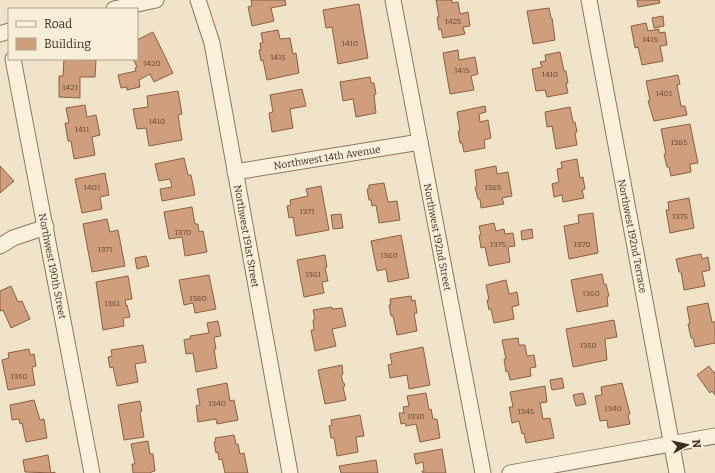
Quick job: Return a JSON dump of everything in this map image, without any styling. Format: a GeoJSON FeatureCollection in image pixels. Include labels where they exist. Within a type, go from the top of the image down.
{"type":"FeatureCollection","features":[{"type":"Feature","properties":{"kind":"street"},"geometry":{"type":"LineString","coordinates":[[119,8],[156,0]]}},
{"type":"Feature","properties":{"kind":"street","name":"Northwest 191st Street"},"geometry":{"type":"LineString","coordinates":[[198,0],[212,43],[290,473]]}},
{"type":"Feature","properties":{"kind":"street","name":"Northwest 192nd Street"},"geometry":{"type":"LineString","coordinates":[[393,0],[483,473]]}},
{"type":"Feature","properties":{"kind":"street","name":"Northwest 192nd Terrace"},"geometry":{"type":"LineString","coordinates":[[589,0],[677,473]]}},
{"type":"Feature","properties":{"kind":"street","name":"Northwest 190th Street"},"geometry":{"type":"LineString","coordinates":[[13,60],[92,473]]}},
{"type":"Feature","properties":{"kind":"street","name":"Northwest 14th Avenue"},"geometry":{"type":"LineString","coordinates":[[235,172],[420,142]]}},
{"type":"Feature","properties":{"kind":"street"},"geometry":{"type":"LineString","coordinates":[[0,246],[13,238],[46,228]]}},
{"type":"Feature","properties":{"kind":"street"},"geometry":{"type":"LineString","coordinates":[[510,473],[715,436]]}},
{"type":"Feature","properties":{"kind":"building"},"geometry":{"type":"Polygon","coordinates":[[[251,0],[285,0],[286,5],[271,8],[274,21],[252,26],[248,7],[252,6],[251,0]]]}},
{"type":"Feature","properties":{"kind":"building"},"geometry":{"type":"Polygon","coordinates":[[[436,0],[452,0],[452,3],[458,2],[460,14],[468,12],[470,26],[463,27],[465,34],[443,38],[441,29],[439,30],[437,17],[439,17],[436,0]]]}},
{"type":"Feature","properties":{"kind":"building"},"geometry":{"type":"Polygon","coordinates":[[[637,0],[659,0],[660,3],[638,7],[637,0]]]}},
{"type":"Feature","properties":{"kind":"building"},"geometry":{"type":"Polygon","coordinates":[[[359,4],[368,58],[338,64],[332,27],[326,28],[323,10],[359,4]]]}},
{"type":"Feature","properties":{"kind":"building"},"geometry":{"type":"Polygon","coordinates":[[[549,8],[555,40],[533,44],[527,11],[549,8]]]}},
{"type":"Feature","properties":{"kind":"building"},"geometry":{"type":"Polygon","coordinates":[[[663,16],[664,26],[654,28],[652,18],[663,16]]]}},
{"type":"Feature","properties":{"kind":"building"},"geometry":{"type":"Polygon","coordinates":[[[646,23],[648,31],[659,29],[659,33],[665,32],[667,45],[660,46],[663,61],[642,65],[638,47],[635,48],[631,26],[646,23]]]}},
{"type":"Feature","properties":{"kind":"building"},"geometry":{"type":"Polygon","coordinates":[[[278,30],[280,39],[290,38],[293,54],[296,53],[299,73],[267,80],[263,60],[261,61],[259,50],[261,50],[260,43],[263,43],[261,33],[278,30]]]}},
{"type":"Feature","properties":{"kind":"building"},"geometry":{"type":"Polygon","coordinates":[[[153,32],[173,73],[154,82],[150,74],[139,80],[140,87],[127,90],[127,87],[121,88],[118,75],[136,71],[135,68],[137,67],[134,60],[138,60],[138,40],[153,32]]]}},
{"type":"Feature","properties":{"kind":"building"},"geometry":{"type":"Polygon","coordinates":[[[458,50],[459,60],[475,57],[478,74],[471,76],[474,90],[450,94],[443,53],[458,50]]]}},
{"type":"Feature","properties":{"kind":"building"},"geometry":{"type":"Polygon","coordinates":[[[560,52],[564,71],[566,71],[568,93],[547,97],[545,90],[536,91],[532,69],[542,67],[540,62],[546,61],[545,55],[560,52]]]}},
{"type":"Feature","properties":{"kind":"building"},"geometry":{"type":"Polygon","coordinates":[[[64,60],[96,60],[95,77],[80,77],[80,98],[59,97],[59,76],[63,76],[64,60]]]}},
{"type":"Feature","properties":{"kind":"building"},"geometry":{"type":"Polygon","coordinates":[[[678,75],[680,84],[677,85],[681,106],[685,106],[687,115],[654,121],[648,101],[650,100],[646,81],[678,75]]]}},
{"type":"Feature","properties":{"kind":"building"},"geometry":{"type":"Polygon","coordinates":[[[370,77],[371,83],[374,83],[376,94],[374,95],[376,113],[356,117],[353,99],[343,101],[340,82],[370,77]]]}},
{"type":"Feature","properties":{"kind":"building"},"geometry":{"type":"Polygon","coordinates":[[[302,89],[306,106],[290,109],[293,128],[272,132],[269,113],[273,112],[270,95],[302,89]]]}},
{"type":"Feature","properties":{"kind":"building"},"geometry":{"type":"Polygon","coordinates":[[[178,91],[182,114],[178,115],[182,140],[149,146],[146,128],[137,129],[133,109],[148,107],[147,96],[178,91]]]}},
{"type":"Feature","properties":{"kind":"building"},"geometry":{"type":"Polygon","coordinates":[[[85,105],[87,117],[96,115],[100,135],[92,137],[95,155],[74,159],[71,141],[68,141],[65,123],[69,123],[66,108],[85,105]]]}},
{"type":"Feature","properties":{"kind":"building"},"geometry":{"type":"Polygon","coordinates":[[[485,106],[486,112],[479,114],[480,122],[488,120],[491,138],[484,140],[485,148],[464,152],[462,143],[460,143],[457,112],[485,106]]]}},
{"type":"Feature","properties":{"kind":"building"},"geometry":{"type":"Polygon","coordinates":[[[570,107],[577,132],[575,133],[577,145],[556,149],[552,126],[547,127],[545,112],[570,107]]]}},
{"type":"Feature","properties":{"kind":"building"},"geometry":{"type":"Polygon","coordinates":[[[690,124],[698,163],[690,164],[691,172],[671,176],[664,154],[666,154],[661,129],[690,124]]]}},
{"type":"Feature","properties":{"kind":"building"},"geometry":{"type":"Polygon","coordinates":[[[184,158],[188,175],[191,175],[195,195],[162,201],[160,189],[172,187],[170,179],[159,181],[155,164],[184,158]]]}},
{"type":"Feature","properties":{"kind":"building"},"geometry":{"type":"Polygon","coordinates":[[[577,159],[580,178],[583,177],[585,189],[582,190],[584,198],[563,202],[562,195],[554,197],[552,184],[559,182],[557,169],[562,168],[561,162],[577,159]]]}},
{"type":"Feature","properties":{"kind":"building"},"geometry":{"type":"Polygon","coordinates":[[[0,166],[14,181],[0,193],[0,166]]]}},
{"type":"Feature","properties":{"kind":"building"},"geometry":{"type":"Polygon","coordinates":[[[496,166],[497,174],[508,172],[512,196],[502,198],[504,204],[481,208],[480,199],[478,199],[475,187],[477,187],[475,170],[496,166]]]}},
{"type":"Feature","properties":{"kind":"building"},"geometry":{"type":"Polygon","coordinates":[[[105,173],[109,195],[100,197],[102,209],[82,213],[75,179],[105,173]]]}},
{"type":"Feature","properties":{"kind":"building"},"geometry":{"type":"Polygon","coordinates":[[[384,183],[388,202],[397,201],[400,220],[379,223],[376,205],[372,206],[367,189],[369,189],[369,185],[384,183]]]}},
{"type":"Feature","properties":{"kind":"building"},"geometry":{"type":"Polygon","coordinates":[[[321,186],[329,230],[296,236],[293,217],[289,218],[287,206],[291,205],[290,200],[308,196],[306,189],[321,186]]]}},
{"type":"Feature","properties":{"kind":"building"},"geometry":{"type":"Polygon","coordinates":[[[689,198],[694,228],[670,233],[666,210],[669,210],[668,202],[689,198]]]}},
{"type":"Feature","properties":{"kind":"building"},"geometry":{"type":"Polygon","coordinates":[[[192,207],[195,224],[198,224],[199,232],[203,231],[207,252],[185,256],[182,237],[169,239],[164,212],[192,207]]]}},
{"type":"Feature","properties":{"kind":"building"},"geometry":{"type":"Polygon","coordinates":[[[593,213],[598,253],[569,259],[564,226],[579,223],[578,215],[593,213]]]}},
{"type":"Feature","properties":{"kind":"building"},"geometry":{"type":"Polygon","coordinates":[[[341,214],[343,228],[333,229],[331,215],[341,214]]]}},
{"type":"Feature","properties":{"kind":"building"},"geometry":{"type":"Polygon","coordinates":[[[107,219],[110,232],[118,230],[125,266],[92,272],[83,224],[107,219]]]}},
{"type":"Feature","properties":{"kind":"building"},"geometry":{"type":"Polygon","coordinates":[[[494,223],[496,231],[504,229],[505,234],[513,233],[515,246],[508,247],[510,262],[489,266],[485,247],[481,248],[479,226],[494,223]]]}},
{"type":"Feature","properties":{"kind":"building"},"geometry":{"type":"Polygon","coordinates":[[[532,229],[533,238],[522,240],[521,231],[532,229]]]}},
{"type":"Feature","properties":{"kind":"building"},"geometry":{"type":"Polygon","coordinates":[[[401,235],[409,278],[388,282],[386,269],[377,271],[371,241],[401,235]]]}},
{"type":"Feature","properties":{"kind":"building"},"geometry":{"type":"Polygon","coordinates":[[[701,254],[702,259],[708,257],[710,270],[702,272],[705,286],[684,290],[681,272],[679,272],[676,259],[701,254]]]}},
{"type":"Feature","properties":{"kind":"building"},"geometry":{"type":"Polygon","coordinates":[[[325,255],[327,267],[325,267],[328,281],[322,282],[324,293],[304,297],[297,260],[325,255]]]}},
{"type":"Feature","properties":{"kind":"building"},"geometry":{"type":"Polygon","coordinates":[[[146,256],[149,266],[137,269],[135,258],[146,256]]]}},
{"type":"Feature","properties":{"kind":"building"},"geometry":{"type":"Polygon","coordinates":[[[602,274],[609,296],[607,297],[608,306],[577,312],[571,280],[602,274]]]}},
{"type":"Feature","properties":{"kind":"building"},"geometry":{"type":"Polygon","coordinates":[[[209,275],[216,309],[195,313],[193,303],[184,305],[179,280],[209,275]]]}},
{"type":"Feature","properties":{"kind":"building"},"geometry":{"type":"Polygon","coordinates":[[[128,276],[132,299],[125,300],[130,317],[123,318],[124,326],[103,330],[96,282],[128,276]]]}},
{"type":"Feature","properties":{"kind":"building"},"geometry":{"type":"Polygon","coordinates":[[[506,280],[509,294],[517,292],[519,305],[512,307],[514,319],[494,323],[491,309],[489,310],[486,285],[506,280]]]}},
{"type":"Feature","properties":{"kind":"building"},"geometry":{"type":"Polygon","coordinates":[[[11,286],[18,302],[22,301],[30,319],[11,328],[3,310],[0,311],[0,291],[11,286]]]}},
{"type":"Feature","properties":{"kind":"building"},"geometry":{"type":"Polygon","coordinates":[[[411,296],[412,301],[415,300],[417,313],[414,313],[417,331],[397,335],[393,316],[391,316],[389,305],[391,305],[390,299],[411,296]]]}},
{"type":"Feature","properties":{"kind":"building"},"geometry":{"type":"Polygon","coordinates":[[[708,303],[712,322],[715,322],[715,343],[695,347],[693,338],[691,338],[688,324],[690,324],[687,307],[708,303]]]}},
{"type":"Feature","properties":{"kind":"building"},"geometry":{"type":"Polygon","coordinates":[[[332,307],[332,309],[342,308],[346,326],[332,329],[336,346],[315,351],[311,330],[314,330],[313,320],[315,319],[313,310],[332,307]]]}},
{"type":"Feature","properties":{"kind":"building"},"geometry":{"type":"Polygon","coordinates":[[[614,320],[617,337],[605,339],[607,360],[573,367],[566,329],[614,320]]]}},
{"type":"Feature","properties":{"kind":"building"},"geometry":{"type":"Polygon","coordinates":[[[218,321],[221,336],[214,337],[217,368],[196,372],[193,353],[186,354],[184,340],[191,338],[190,336],[209,333],[207,323],[218,321]]]}},
{"type":"Feature","properties":{"kind":"building"},"geometry":{"type":"Polygon","coordinates":[[[518,338],[519,345],[525,345],[527,356],[534,355],[536,367],[530,368],[531,376],[510,380],[508,371],[506,372],[504,359],[506,359],[502,340],[518,338]]]}},
{"type":"Feature","properties":{"kind":"building"},"geometry":{"type":"Polygon","coordinates":[[[143,345],[146,362],[135,364],[138,382],[117,386],[113,367],[110,368],[108,357],[112,356],[111,350],[143,345]]]}},
{"type":"Feature","properties":{"kind":"building"},"geometry":{"type":"Polygon","coordinates":[[[423,347],[430,385],[409,389],[407,375],[390,378],[388,365],[392,364],[390,354],[423,347]]]}},
{"type":"Feature","properties":{"kind":"building"},"geometry":{"type":"Polygon","coordinates":[[[29,349],[30,355],[34,354],[36,366],[32,367],[35,385],[8,390],[2,360],[9,358],[8,353],[29,349]]]}},
{"type":"Feature","properties":{"kind":"building"},"geometry":{"type":"Polygon","coordinates":[[[342,365],[343,374],[341,375],[345,386],[343,387],[346,400],[325,404],[318,370],[342,365]]]}},
{"type":"Feature","properties":{"kind":"building"},"geometry":{"type":"Polygon","coordinates":[[[709,366],[714,373],[715,372],[715,395],[712,391],[710,393],[697,375],[709,366]]]}},
{"type":"Feature","properties":{"kind":"building"},"geometry":{"type":"Polygon","coordinates":[[[562,378],[564,388],[552,390],[550,380],[562,378]]]}},
{"type":"Feature","properties":{"kind":"building"},"geometry":{"type":"Polygon","coordinates":[[[227,383],[230,401],[234,400],[238,420],[217,424],[216,419],[198,422],[196,406],[200,405],[197,389],[227,383]]]}},
{"type":"Feature","properties":{"kind":"building"},"geometry":{"type":"Polygon","coordinates":[[[622,383],[630,414],[628,415],[630,424],[608,428],[607,420],[600,421],[595,396],[602,395],[601,387],[622,383]]]}},
{"type":"Feature","properties":{"kind":"building"},"geometry":{"type":"Polygon","coordinates":[[[545,386],[547,402],[540,403],[543,419],[550,418],[554,438],[526,443],[519,421],[512,423],[509,407],[513,407],[510,392],[545,386]]]}},
{"type":"Feature","properties":{"kind":"building"},"geometry":{"type":"Polygon","coordinates":[[[426,393],[429,410],[431,409],[433,419],[437,419],[440,438],[420,442],[416,424],[406,426],[405,423],[401,424],[399,413],[404,413],[403,407],[409,406],[407,396],[426,393]]]}},
{"type":"Feature","properties":{"kind":"building"},"geometry":{"type":"Polygon","coordinates":[[[583,393],[586,404],[576,406],[573,395],[583,393]]]}},
{"type":"Feature","properties":{"kind":"building"},"geometry":{"type":"Polygon","coordinates":[[[34,400],[40,420],[44,419],[47,438],[26,442],[22,423],[20,424],[19,419],[12,420],[10,405],[34,400]]]}},
{"type":"Feature","properties":{"kind":"building"},"geometry":{"type":"Polygon","coordinates":[[[140,401],[142,411],[140,412],[144,437],[124,440],[118,405],[140,401]]]}},
{"type":"Feature","properties":{"kind":"building"},"geometry":{"type":"Polygon","coordinates":[[[360,415],[364,436],[356,437],[358,452],[337,456],[334,438],[331,438],[329,426],[332,425],[331,420],[360,415]]]}},
{"type":"Feature","properties":{"kind":"building"},"geometry":{"type":"Polygon","coordinates":[[[234,435],[240,454],[244,453],[248,473],[225,473],[222,459],[219,460],[218,452],[216,453],[214,442],[216,441],[215,438],[234,435]]]}},
{"type":"Feature","properties":{"kind":"building"},"geometry":{"type":"Polygon","coordinates":[[[148,441],[150,454],[153,454],[155,471],[151,473],[133,473],[132,464],[135,464],[131,444],[148,441]]]}},
{"type":"Feature","properties":{"kind":"building"},"geometry":{"type":"Polygon","coordinates":[[[442,449],[446,473],[423,473],[423,462],[416,464],[414,454],[442,449]]]}},
{"type":"Feature","properties":{"kind":"building"},"geometry":{"type":"Polygon","coordinates":[[[48,455],[51,473],[25,472],[23,460],[48,455]]]}},
{"type":"Feature","properties":{"kind":"building"},"geometry":{"type":"Polygon","coordinates":[[[376,460],[378,473],[341,473],[339,466],[376,460]]]}}]}
